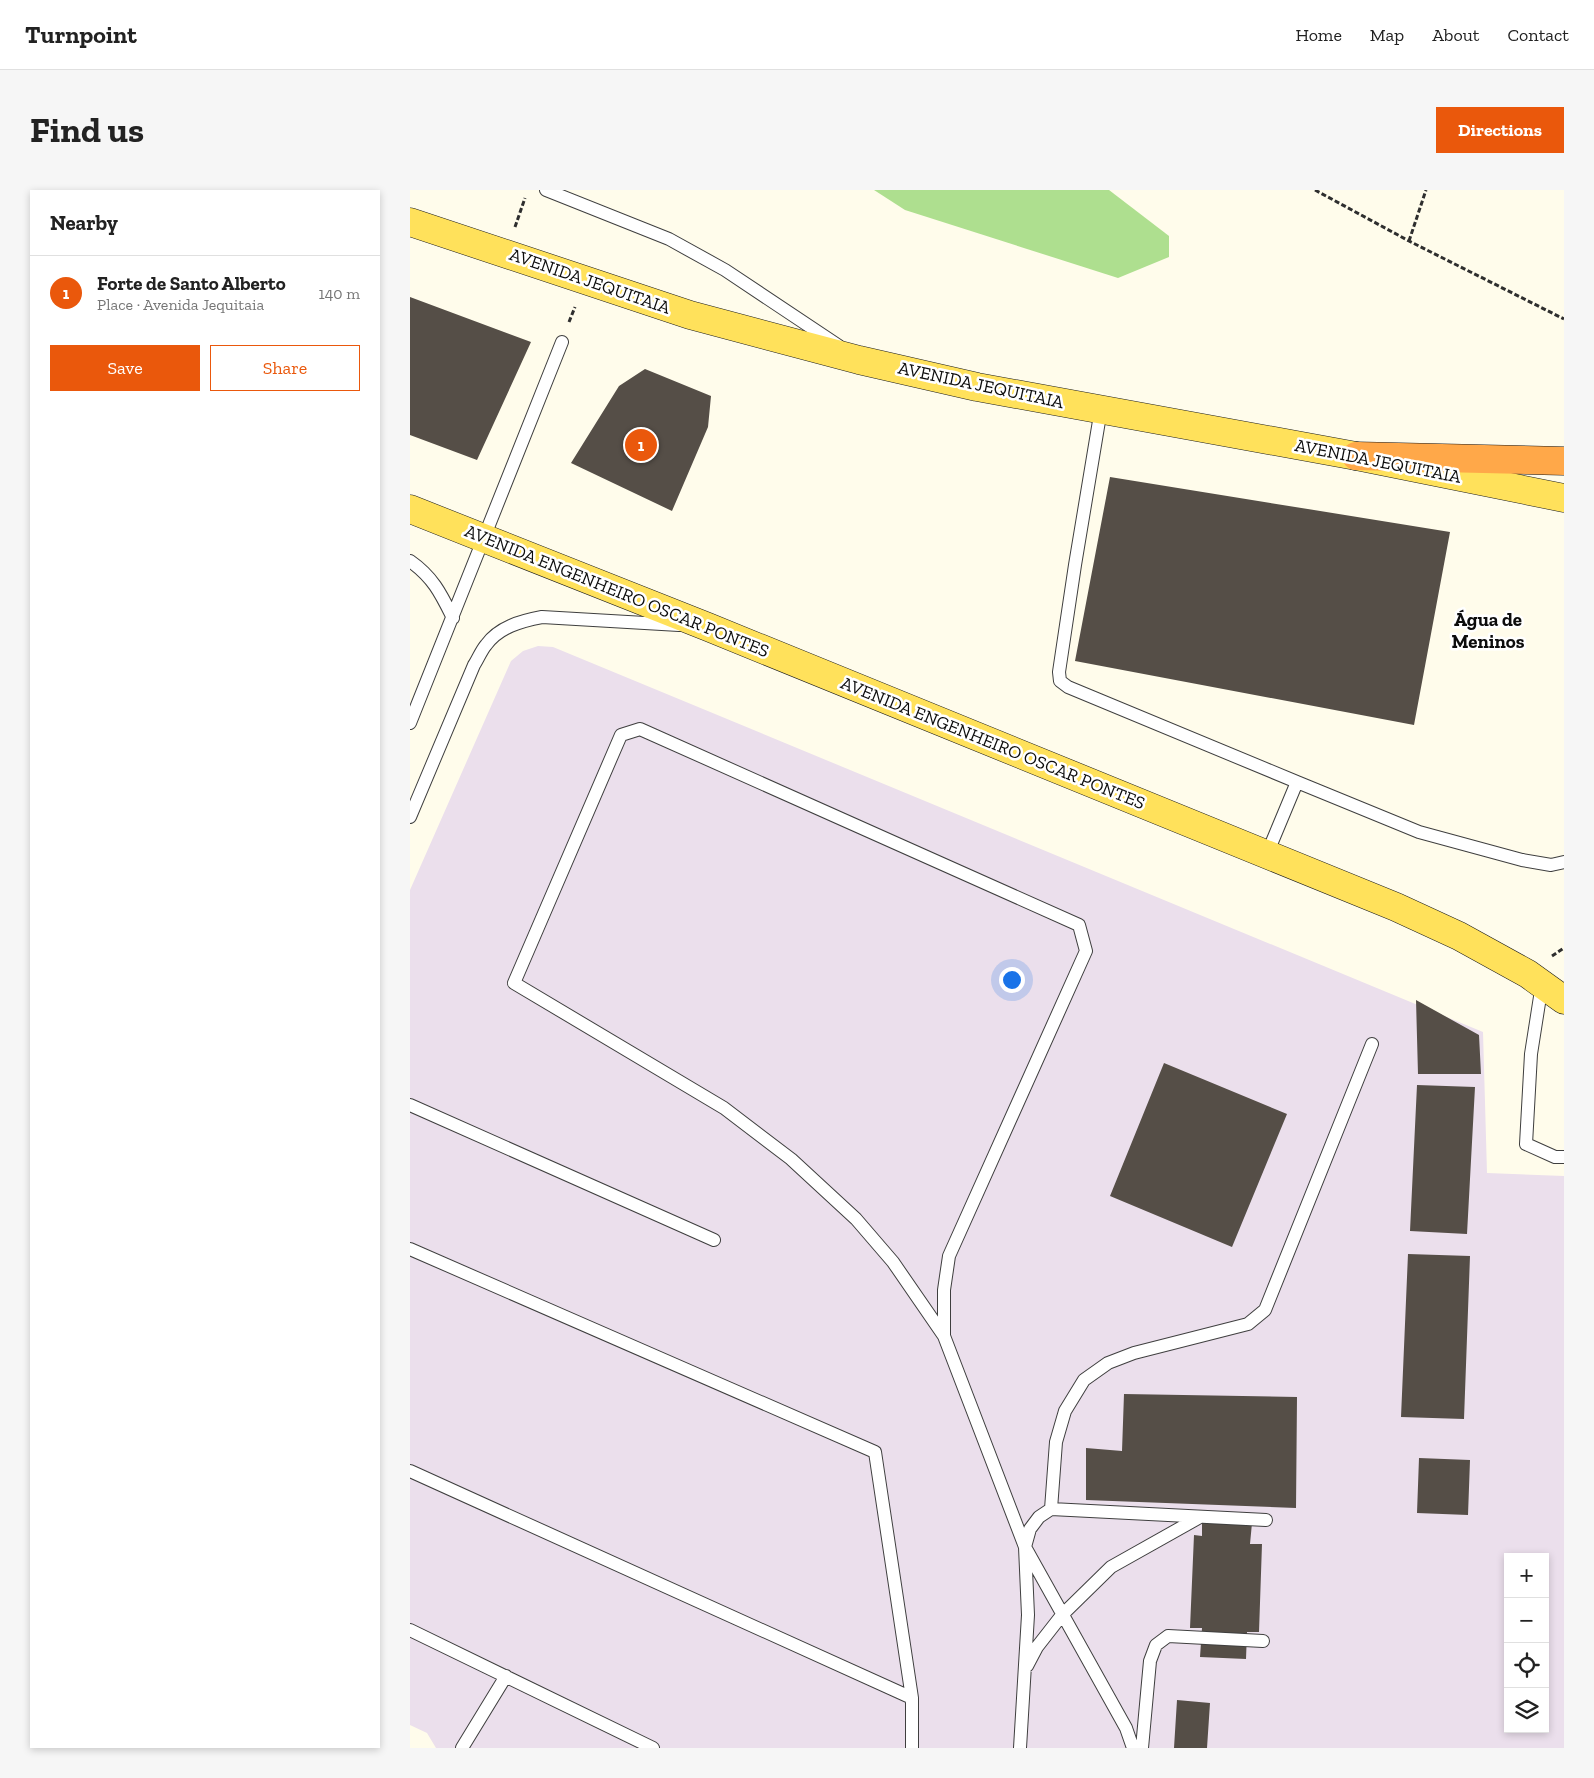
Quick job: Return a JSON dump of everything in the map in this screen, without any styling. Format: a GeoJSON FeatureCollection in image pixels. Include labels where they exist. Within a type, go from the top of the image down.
{"type":"FeatureCollection","features":[{"type":"Feature","properties":{"kind":"highway"},"geometry":{"type":"LineString","coordinates":[[1356,456],[1564,461]]}},
{"type":"Feature","properties":{"kind":"main road","name":"AVENIDA JEQUITAIA"},"geometry":{"type":"LineString","coordinates":[[410,222],[690,315],[859,360],[977,387],[1356,456],[1564,498]]}},
{"type":"Feature","properties":{"kind":"main road","name":"AVENIDA ENGENHEIRO OSCAR PONTES"},"geometry":{"type":"LineString","coordinates":[[410,509],[708,627],[1396,907],[1459,936],[1528,974],[1564,1000]]}},
{"type":"Feature","properties":{"kind":"lane"},"geometry":{"type":"LineString","coordinates":[[546,190],[669,239],[725,270],[859,360]]}},
{"type":"Feature","properties":{"kind":"lane"},"geometry":{"type":"LineString","coordinates":[[410,723],[562,342]]}},
{"type":"Feature","properties":{"kind":"lane"},"geometry":{"type":"LineString","coordinates":[[1100,409],[1059,672],[1060,681],[1068,687],[1420,832],[1522,860],[1551,865],[1564,862]]}},
{"type":"Feature","properties":{"kind":"lane"},"geometry":{"type":"LineString","coordinates":[[410,561],[419,567],[436,586],[453,618]]}},
{"type":"Feature","properties":{"kind":"lane"},"geometry":{"type":"LineString","coordinates":[[410,817],[474,665],[486,644],[503,630],[520,621],[542,617],[708,627]]}},
{"type":"Feature","properties":{"kind":"lane"},"geometry":{"type":"LineString","coordinates":[[944,1336],[944,1290],[948,1256],[1086,950],[1079,925],[640,729],[621,735],[514,983],[724,1108],[792,1160],[856,1219],[892,1262],[944,1336],[1025,1547],[1126,1728],[1133,1748]]}},
{"type":"Feature","properties":{"kind":"lane"},"geometry":{"type":"LineString","coordinates":[[1267,854],[1297,782]]}},
{"type":"Feature","properties":{"kind":"lane"},"geometry":{"type":"LineString","coordinates":[[1542,984],[1531,1054],[1526,1144],[1555,1157],[1564,1157]]}},
{"type":"Feature","properties":{"kind":"lane"},"geometry":{"type":"LineString","coordinates":[[1051,1509],[1056,1442],[1065,1411],[1084,1380],[1108,1363],[1134,1353],[1248,1324],[1265,1310],[1372,1044]]}},
{"type":"Feature","properties":{"kind":"lane"},"geometry":{"type":"LineString","coordinates":[[410,1105],[714,1240]]}},
{"type":"Feature","properties":{"kind":"lane"},"geometry":{"type":"LineString","coordinates":[[410,1248],[875,1452],[912,1698],[912,1748]]}},
{"type":"Feature","properties":{"kind":"lane"},"geometry":{"type":"LineString","coordinates":[[410,1471],[912,1698]]}},
{"type":"Feature","properties":{"kind":"lane"},"geometry":{"type":"LineString","coordinates":[[1020,1748],[1028,1615],[1025,1547],[1030,1530],[1039,1517],[1051,1509],[1266,1520]]}},
{"type":"Feature","properties":{"kind":"lane"},"geometry":{"type":"LineString","coordinates":[[1025,1670],[1036,1647],[1062,1615],[1111,1567],[1201,1516]]}},
{"type":"Feature","properties":{"kind":"lane"},"geometry":{"type":"LineString","coordinates":[[410,1630],[653,1748]]}},
{"type":"Feature","properties":{"kind":"lane"},"geometry":{"type":"LineString","coordinates":[[1142,1748],[1150,1661],[1156,1645],[1168,1636],[1263,1641]]}},
{"type":"Feature","properties":{"kind":"lane"},"geometry":{"type":"LineString","coordinates":[[462,1748],[506,1676]]}},
{"type":"Feature","properties":{"kind":"path"},"geometry":{"type":"LineString","coordinates":[[506,253],[527,190]]}},
{"type":"Feature","properties":{"kind":"path"},"geometry":{"type":"LineString","coordinates":[[1315,190],[1564,319]]}},
{"type":"Feature","properties":{"kind":"path"},"geometry":{"type":"LineString","coordinates":[[1409,240],[1426,190]]}},
{"type":"Feature","properties":{"kind":"path"},"geometry":{"type":"LineString","coordinates":[[562,342],[584,280]]}},
{"type":"Feature","properties":{"kind":"shaded area"},"geometry":{"type":"Polygon","coordinates":[[[538,646],[553,647],[1483,1032],[1487,1173],[1564,1176],[1564,1748],[436,1748],[427,1733],[410,1725],[410,890],[511,661],[523,651],[538,646]]]}},
{"type":"Feature","properties":{"kind":"green space"},"geometry":{"type":"Polygon","coordinates":[[[874,190],[1109,190],[1169,236],[1169,257],[1118,278],[905,210],[874,190]]]}},
{"type":"Feature","properties":{"kind":"building"},"geometry":{"type":"Polygon","coordinates":[[[410,297],[531,342],[477,460],[410,435],[410,297]]]}},
{"type":"Feature","properties":{"kind":"building"},"geometry":{"type":"Polygon","coordinates":[[[645,369],[711,396],[708,427],[672,511],[571,463],[619,386],[645,369]]]}},
{"type":"Feature","properties":{"kind":"building"},"geometry":{"type":"Polygon","coordinates":[[[1110,477],[1450,532],[1414,725],[1075,661],[1110,477]]]}},
{"type":"Feature","properties":{"kind":"building"},"geometry":{"type":"Polygon","coordinates":[[[1416,1000],[1479,1035],[1481,1074],[1418,1074],[1416,1000]]]}},
{"type":"Feature","properties":{"kind":"building"},"geometry":{"type":"Polygon","coordinates":[[[1164,1063],[1287,1114],[1232,1247],[1110,1196],[1164,1063]]]}},
{"type":"Feature","properties":{"kind":"building"},"geometry":{"type":"Polygon","coordinates":[[[1417,1085],[1475,1087],[1467,1234],[1410,1231],[1417,1085]]]}},
{"type":"Feature","properties":{"kind":"building"},"geometry":{"type":"Polygon","coordinates":[[[1408,1254],[1470,1256],[1464,1419],[1401,1417],[1408,1254]]]}},
{"type":"Feature","properties":{"kind":"building"},"geometry":{"type":"Polygon","coordinates":[[[1124,1394],[1297,1397],[1296,1508],[1086,1500],[1086,1448],[1122,1451],[1124,1394]]]}},
{"type":"Feature","properties":{"kind":"building"},"geometry":{"type":"Polygon","coordinates":[[[1419,1458],[1470,1460],[1468,1515],[1417,1513],[1419,1458]]]}},
{"type":"Feature","properties":{"kind":"building"},"geometry":{"type":"Polygon","coordinates":[[[1202,1522],[1252,1523],[1250,1544],[1262,1544],[1259,1632],[1247,1632],[1246,1659],[1200,1657],[1202,1628],[1190,1628],[1194,1535],[1202,1536],[1202,1522]]]}},
{"type":"Feature","properties":{"kind":"building"},"geometry":{"type":"Polygon","coordinates":[[[1177,1700],[1210,1703],[1207,1748],[1174,1748],[1177,1700]]]}},
{"type":"Feature","properties":{"kind":"place","name":"Forte de Santo Alberto"},"geometry":{"type":"Point","coordinates":[641,445]}},
{"type":"Feature","properties":{"kind":"district","name":"Água de Meninos"},"geometry":{"type":"Point","coordinates":[1488,630]}}]}
